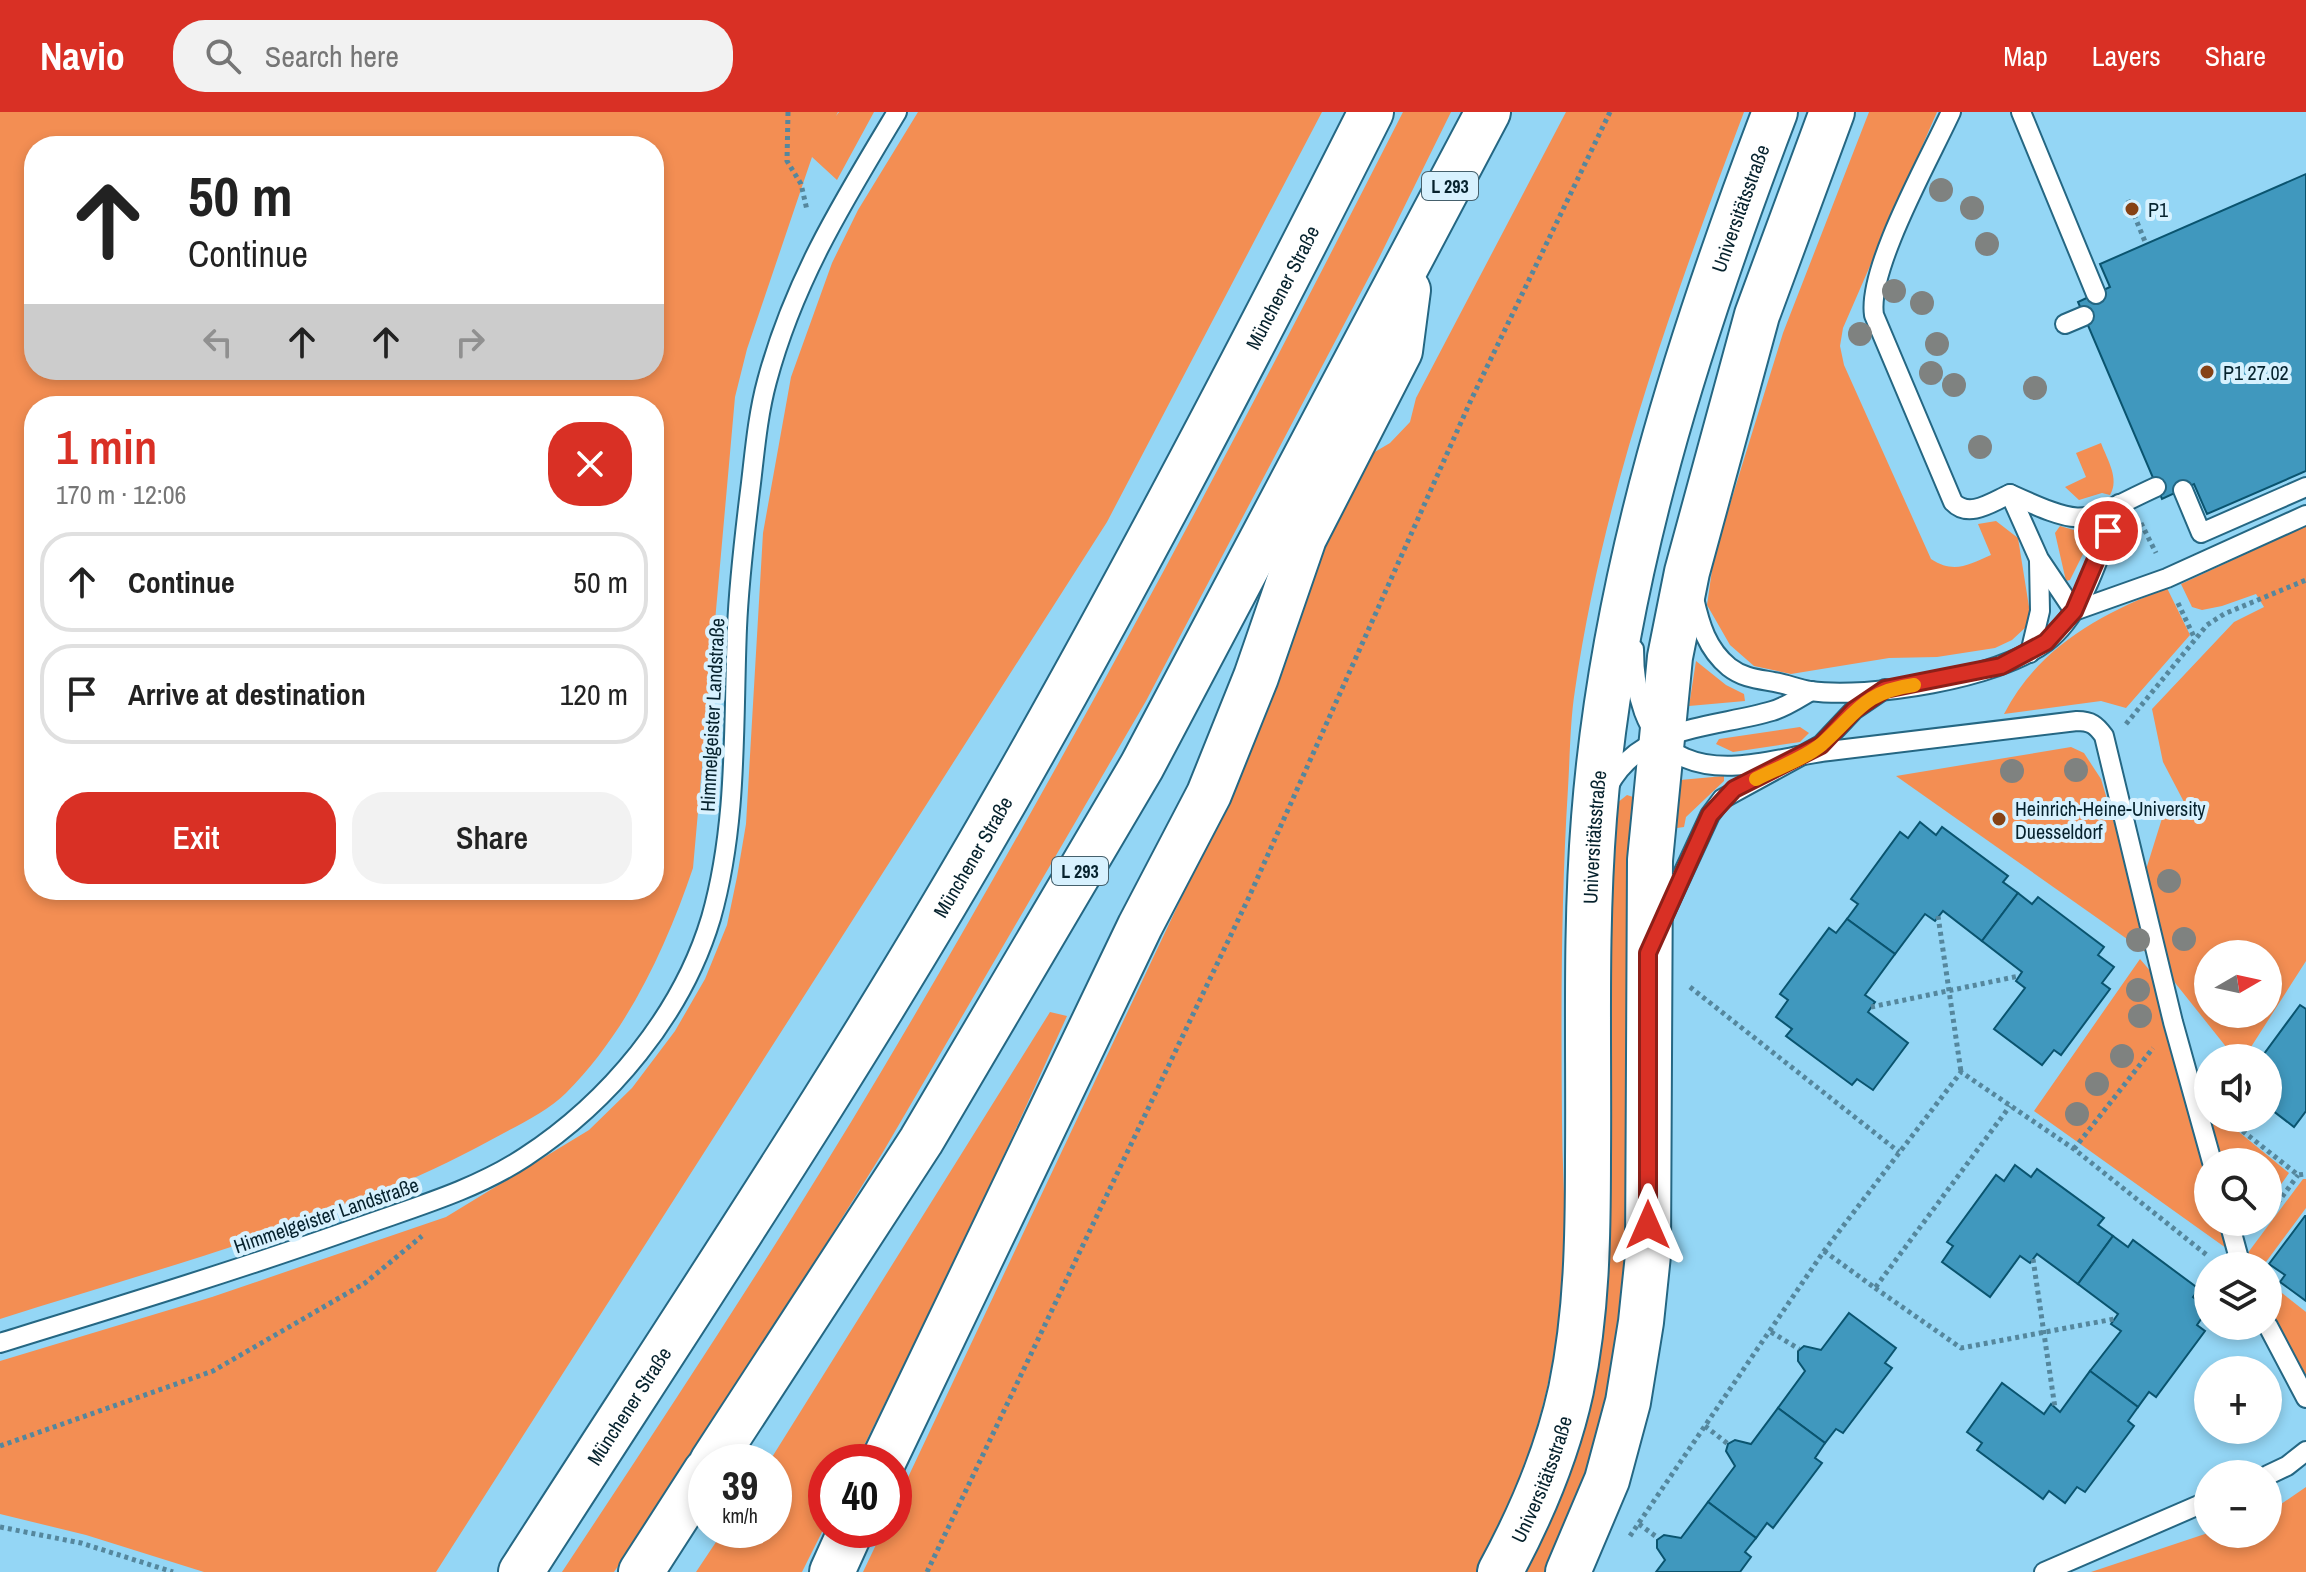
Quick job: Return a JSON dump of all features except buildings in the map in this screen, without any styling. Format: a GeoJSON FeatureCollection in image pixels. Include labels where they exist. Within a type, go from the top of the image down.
{"type":"FeatureCollection","features":[{"type":"Feature","properties":{"kind":"main road","name":"Münchener Straße"},"geometry":{"type":"LineString","coordinates":[[521,1572],[836,1082],[1007,797],[1168,507],[1371,112]]}},
{"type":"Feature","properties":{"kind":"main road","name":"L 293"},"geometry":{"type":"LineString","coordinates":[[724,1444],[921,1141],[1134,779],[1488,112]]}},
{"type":"Feature","properties":{"kind":"main road","name":"Universitätsstraße"},"geometry":{"type":"LineString","coordinates":[[1500,1572],[1533,1505],[1554,1452],[1570,1390],[1583,1318],[1587,1255],[1594,819],[1609,681],[1644,510],[1702,318],[1775,112]]}},
{"type":"Feature","properties":{"kind":"main road"},"geometry":{"type":"LineString","coordinates":[[1569,1570],[1607,1480],[1628,1402],[1641,1322],[1648,1255],[1650,860],[1659,740],[1670,657],[1687,572],[1757,315],[1832,112]]}},
{"type":"Feature","properties":{"kind":"main road"},"geometry":{"type":"LineString","coordinates":[[892,1444],[1140,926],[1209,794],[1256,677],[1304,538],[1400,351],[1412,260]]}},
{"type":"Feature","properties":{"kind":"main road"},"geometry":{"type":"LineString","coordinates":[[641,1572],[688,1499]]}},
{"type":"Feature","properties":{"kind":"main road"},"geometry":{"type":"LineString","coordinates":[[832,1572],[843,1548]]}},
{"type":"Feature","properties":{"kind":"lane","name":"Himmelgeister Landstraße"},"geometry":{"type":"LineString","coordinates":[[0,1343],[202,1281],[453,1193],[522,1159],[578,1118],[620,1076],[662,1019],[691,967],[710,921],[729,818],[735,747],[737,627],[756,441],[767,383],[815,249],[897,112]]}},
{"type":"Feature","properties":{"kind":"lane"},"geometry":{"type":"LineString","coordinates":[[1951,112],[1890,245],[1874,285],[1872,302],[1874,315],[1953,502],[1960,509],[1968,511],[2010,494],[2071,520],[2093,517],[2156,487]]}},
{"type":"Feature","properties":{"kind":"lane"},"geometry":{"type":"LineString","coordinates":[[2021,112],[2096,294]]}},
{"type":"Feature","properties":{"kind":"lane"},"geometry":{"type":"LineString","coordinates":[[2065,324],[2084,316]]}},
{"type":"Feature","properties":{"kind":"lane"},"geometry":{"type":"LineString","coordinates":[[2183,490],[2201,533],[2306,487]]}},
{"type":"Feature","properties":{"kind":"lane"},"geometry":{"type":"LineString","coordinates":[[2010,494],[2039,559],[2074,611]]}},
{"type":"Feature","properties":{"kind":"lane"},"geometry":{"type":"LineString","coordinates":[[1687,572],[1701,628],[1713,651],[1730,669],[1750,679],[1811,691],[1885,689],[1983,671],[2030,653],[2046,642],[2074,611],[2119,504]]}},
{"type":"Feature","properties":{"kind":"lane"},"geometry":{"type":"LineString","coordinates":[[1644,510],[1646,553],[1634,650],[1635,678],[1647,721],[1659,740],[1684,758],[1705,764],[1741,765],[1807,753],[2077,721],[2088,721],[2104,736],[2173,1022],[2208,1148]]}},
{"type":"Feature","properties":{"kind":"lane"},"geometry":{"type":"LineString","coordinates":[[2074,611],[2167,578],[2306,515]]}},
{"type":"Feature","properties":{"kind":"lane"},"geometry":{"type":"LineString","coordinates":[[2030,653],[2040,611],[2039,559]]}},
{"type":"Feature","properties":{"kind":"lane"},"geometry":{"type":"LineString","coordinates":[[1648,953],[1716,807],[1734,789],[1821,745],[1854,710],[1885,689]]}},
{"type":"Feature","properties":{"kind":"lane"},"geometry":{"type":"LineString","coordinates":[[1594,819],[1608,786],[1624,763],[1659,740],[1694,726],[1775,711],[1811,691]]}},
{"type":"Feature","properties":{"kind":"lane"},"geometry":{"type":"LineString","coordinates":[[2275,1340],[2306,1398]]}},
{"type":"Feature","properties":{"kind":"lane"},"geometry":{"type":"LineString","coordinates":[[2282,1468],[2306,1451]]}},
{"type":"Feature","properties":{"kind":"lane"},"geometry":{"type":"LineString","coordinates":[[2044,1572],[2194,1507]]}},
{"type":"Feature","properties":{"kind":"path"},"geometry":{"type":"LineString","coordinates":[[788,112],[787,161],[801,184],[815,249]]}},
{"type":"Feature","properties":{"kind":"path"},"geometry":{"type":"LineString","coordinates":[[927,1572],[1249,897],[1471,400],[1610,112]]}},
{"type":"Feature","properties":{"kind":"path"},"geometry":{"type":"LineString","coordinates":[[2128,200],[2146,244]]}},
{"type":"Feature","properties":{"kind":"path"},"geometry":{"type":"LineString","coordinates":[[2104,736],[2125,725],[2207,625],[2224,614],[2306,580]]}},
{"type":"Feature","properties":{"kind":"path"},"geometry":{"type":"LineString","coordinates":[[1569,1570],[1630,1537],[1824,1251],[1961,1072],[1938,916]]}},
{"type":"Feature","properties":{"kind":"path"},"geometry":{"type":"LineString","coordinates":[[1648,953],[1899,1152]]}},
{"type":"Feature","properties":{"kind":"path"},"geometry":{"type":"LineString","coordinates":[[1871,1007],[2019,976]]}},
{"type":"Feature","properties":{"kind":"path"},"geometry":{"type":"LineString","coordinates":[[2074,1149],[2173,1022]]}},
{"type":"Feature","properties":{"kind":"path"},"geometry":{"type":"LineString","coordinates":[[1961,1072],[2074,1149],[2203,1252]]}},
{"type":"Feature","properties":{"kind":"path"},"geometry":{"type":"LineString","coordinates":[[1875,1288],[2010,1106]]}},
{"type":"Feature","properties":{"kind":"path"},"geometry":{"type":"LineString","coordinates":[[2244,1132],[2298,1175],[2306,1174]]}},
{"type":"Feature","properties":{"kind":"path"},"geometry":{"type":"LineString","coordinates":[[2282,1197],[2298,1175]]}},
{"type":"Feature","properties":{"kind":"path"},"geometry":{"type":"LineString","coordinates":[[0,1446],[213,1371],[365,1283],[434,1226],[453,1193]]}},
{"type":"Feature","properties":{"kind":"path"},"geometry":{"type":"LineString","coordinates":[[1824,1251],[1961,1348],[2114,1319]]}},
{"type":"Feature","properties":{"kind":"path"},"geometry":{"type":"LineString","coordinates":[[2033,1259],[2055,1408]]}},
{"type":"Feature","properties":{"kind":"path"},"geometry":{"type":"LineString","coordinates":[[1771,1332],[1799,1349]]}},
{"type":"Feature","properties":{"kind":"path"},"geometry":{"type":"LineString","coordinates":[[1705,1426],[1728,1444]]}},
{"type":"Feature","properties":{"kind":"path"},"geometry":{"type":"LineString","coordinates":[[1639,1524],[1658,1538]]}},
{"type":"Feature","properties":{"kind":"path"},"geometry":{"type":"LineString","coordinates":[[0,1527],[81,1543],[173,1572]]}},
{"type":"Feature","properties":{"kind":"shaded area"},"geometry":{"type":"Polygon","coordinates":[[[0,112],[838,112],[836,116],[839,112],[874,112],[837,180],[812,157],[747,349],[735,397],[693,868],[657,958],[626,1016],[588,1069],[566,1093],[519,1125],[433,1170],[373,1195],[186,1261],[0,1319],[0,112]]]}},
{"type":"Feature","properties":{"kind":"shaded area"},"geometry":{"type":"Polygon","coordinates":[[[918,112],[1322,112],[1107,522],[436,1572],[204,1572],[86,1535],[0,1514],[0,1361],[212,1297],[446,1217],[589,1130],[632,1088],[675,1031],[705,979],[727,925],[737,877],[746,824],[763,533],[791,377],[832,263],[858,210],[918,112]]]}},
{"type":"Feature","properties":{"kind":"shaded area"},"geometry":{"type":"Polygon","coordinates":[[[1403,112],[1451,112],[1379,258],[1146,701],[883,1152],[702,1444],[688,1444],[688,1465],[614,1572],[562,1572],[804,1199],[881,1072],[1018,836],[1278,355],[1403,112]]]}},
{"type":"Feature","properties":{"kind":"shaded area"},"geometry":{"type":"Polygon","coordinates":[[[1566,112],[1744,112],[1644,396],[1622,469],[1588,615],[1572,714],[1564,871],[1563,1283],[1551,1369],[1541,1412],[1529,1454],[1496,1534],[1476,1572],[863,1572],[874,1548],[912,1548],[912,1469],[1220,816],[1282,674],[1326,540],[1373,453],[1390,443],[1410,422],[1416,398],[1566,112]]]}},
{"type":"Feature","properties":{"kind":"shaded area"},"geometry":{"type":"Polygon","coordinates":[[[1869,112],[1937,112],[1843,328],[1840,346],[1844,365],[1931,559],[1954,567],[1968,565],[1991,555],[1978,524],[1996,521],[2018,538],[2030,613],[2026,627],[2012,640],[1995,648],[1937,657],[1889,658],[1791,674],[1754,666],[1730,645],[1707,605],[1714,556],[1783,333],[1869,112]]]}},
{"type":"Feature","properties":{"kind":"shaded area"},"geometry":{"type":"Polygon","coordinates":[[[2101,443],[2112,469],[2113,489],[2110,495],[2102,493],[2079,500],[2065,487],[2086,477],[2076,453],[2101,443]]]}},
{"type":"Feature","properties":{"kind":"shaded area"},"geometry":{"type":"Polygon","coordinates":[[[2060,526],[2088,534],[2091,538],[2070,580],[2066,581],[2055,533],[2060,526]]]}},
{"type":"Feature","properties":{"kind":"shaded area"},"geometry":{"type":"Polygon","coordinates":[[[2306,526],[2306,961],[2282,999],[2282,940],[2194,940],[2194,1007],[2172,979],[2144,876],[2164,812],[2185,804],[2163,762],[2152,709],[2234,622],[2264,607],[2256,594],[2222,606],[2202,610],[2192,607],[2181,584],[2306,526]]]}},
{"type":"Feature","properties":{"kind":"shaded area"},"geometry":{"type":"Polygon","coordinates":[[[2167,588],[2190,635],[2126,708],[2101,701],[2004,714],[2035,670],[2073,636],[2118,610],[2167,588]]]}},
{"type":"Feature","properties":{"kind":"shaded area"},"geometry":{"type":"Polygon","coordinates":[[[1696,661],[1726,685],[1744,694],[1745,701],[1689,706],[1696,661]]]}},
{"type":"Feature","properties":{"kind":"shaded area"},"geometry":{"type":"Polygon","coordinates":[[[1800,727],[1809,733],[1800,742],[1733,752],[1716,744],[1719,739],[1800,727]]]}},
{"type":"Feature","properties":{"kind":"shaded area"},"geometry":{"type":"Polygon","coordinates":[[[2071,747],[2084,753],[2101,779],[2154,958],[1896,776],[2071,747]]]}},
{"type":"Feature","properties":{"kind":"shaded area"},"geometry":{"type":"Polygon","coordinates":[[[1724,776],[1724,781],[1686,817],[1684,827],[1677,828],[1680,780],[1724,776]]]}},
{"type":"Feature","properties":{"kind":"shaded area"},"geometry":{"type":"Polygon","coordinates":[[[1627,795],[1633,797],[1627,1277],[1613,1398],[1591,1476],[1549,1572],[1521,1572],[1549,1511],[1617,803],[1627,795]]]}},
{"type":"Feature","properties":{"kind":"shaded area"},"geometry":{"type":"Polygon","coordinates":[[[2140,959],[2158,980],[2200,1148],[2194,1148],[2194,1225],[2034,1111],[2140,959]]]}},
{"type":"Feature","properties":{"kind":"shaded area"},"geometry":{"type":"Polygon","coordinates":[[[1050,1012],[1067,1016],[974,1221],[865,1444],[808,1444],[808,1548],[814,1548],[802,1572],[696,1572],[712,1548],[792,1548],[792,1444],[780,1444],[1050,1012]]]}},
{"type":"Feature","properties":{"kind":"shaded area"},"geometry":{"type":"Polygon","coordinates":[[[2211,1028],[2263,1028],[2253,1044],[2224,1044],[2211,1028]]]}},
{"type":"Feature","properties":{"kind":"shaded area"},"geometry":{"type":"Polygon","coordinates":[[[2214,1132],[2239,1132],[2259,1148],[2218,1148],[2214,1132]]]}},
{"type":"Feature","properties":{"kind":"shaded area"},"geometry":{"type":"Polygon","coordinates":[[[2282,1167],[2289,1173],[2282,1183],[2282,1167]]]}},
{"type":"Feature","properties":{"kind":"shaded area"},"geometry":{"type":"Polygon","coordinates":[[[2306,1179],[2306,1208],[2273,1252],[2248,1252],[2260,1236],[2282,1236],[2282,1207],[2306,1179]]]}},
{"type":"Feature","properties":{"kind":"shaded area"},"geometry":{"type":"Polygon","coordinates":[[[2209,1236],[2223,1236],[2226,1248],[2209,1236]]]}},
{"type":"Feature","properties":{"kind":"shaded area"},"geometry":{"type":"Polygon","coordinates":[[[2282,1293],[2306,1312],[2306,1377],[2282,1333],[2282,1293]]]}},
{"type":"Feature","properties":{"kind":"shaded area"},"geometry":{"type":"Polygon","coordinates":[[[2306,1487],[2306,1572],[2091,1572],[2194,1538],[2194,1548],[2282,1548],[2282,1503],[2306,1487]]]}},
{"type":"Feature","properties":{"kind":"slow traffic"},"geometry":{"type":"LineString","coordinates":[[1756,779],[1821,745],[1854,710],[1885,689],[1914,685]]}},
{"type":"Feature","properties":{"kind":"place","name":"P1"},"geometry":{"type":"Point","coordinates":[2132,209]}},
{"type":"Feature","properties":{"kind":"place","name":"P1 27.02"},"geometry":{"type":"Point","coordinates":[2207,372]}},
{"type":"Feature","properties":{"kind":"place","name":"Heinrich-Heine-University Duesseldorf"},"geometry":{"type":"Point","coordinates":[1999,819]}},
{"type":"Feature","properties":{"kind":"route"},"geometry":{"type":"LineString","coordinates":[[1648,1225],[1648,953],[1710,815],[1734,789],[1821,745],[1854,710],[1885,689],[2001,666],[2046,642],[2074,611],[2108,531]]}}]}
